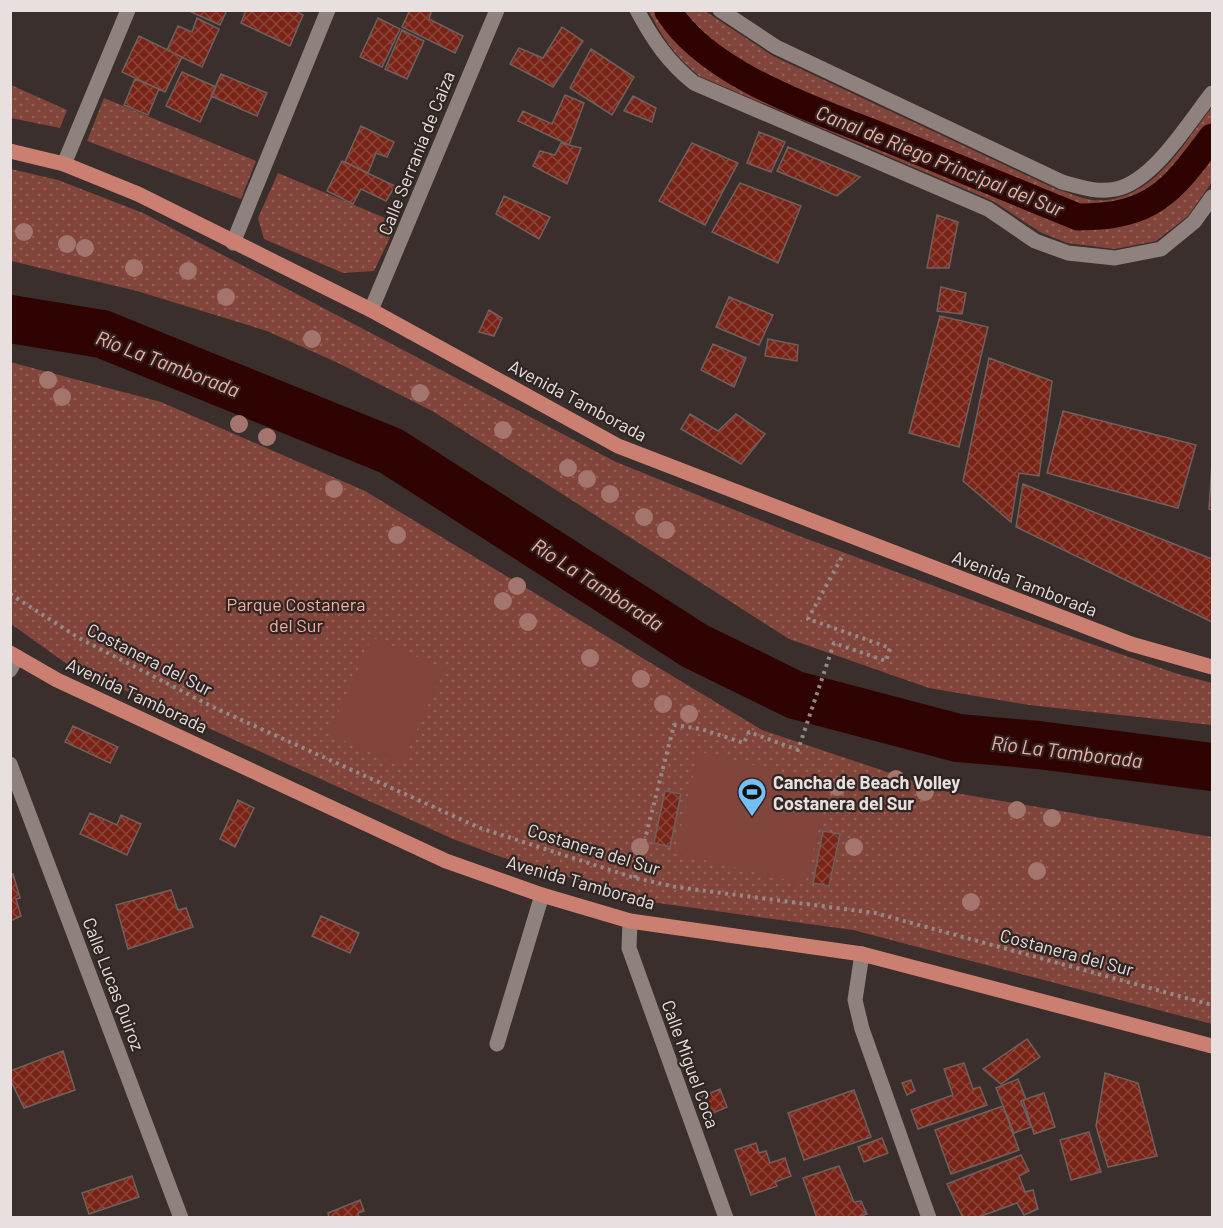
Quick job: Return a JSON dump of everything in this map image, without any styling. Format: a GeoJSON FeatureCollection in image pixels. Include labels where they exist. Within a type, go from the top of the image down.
{"type":"FeatureCollection","features":[{"type":"Feature","properties":{"kind":"main road","name":"Avenida Tamborada"},"geometry":{"type":"LineString","coordinates":[[10,151],[64,164],[138,194],[371,310],[618,446],[1131,644],[1212,667]]}},
{"type":"Feature","properties":{"kind":"main road","name":"Avenida Tamborada"},"geometry":{"type":"LineString","coordinates":[[13,660],[446,861],[542,894],[630,921],[862,954],[1212,1046]]}},
{"type":"Feature","properties":{"kind":"street"},"geometry":{"type":"LineString","coordinates":[[64,164],[128,10]]}},
{"type":"Feature","properties":{"kind":"street"},"geometry":{"type":"LineString","coordinates":[[233,243],[328,10]]}},
{"type":"Feature","properties":{"kind":"street","name":"Calle Serranía de Caiza"},"geometry":{"type":"LineString","coordinates":[[371,310],[497,10]]}},
{"type":"Feature","properties":{"kind":"street"},"geometry":{"type":"LineString","coordinates":[[638,10],[654,42],[672,65],[694,83],[988,208],[1035,241],[1068,253],[1115,258],[1161,249],[1194,222],[1212,197]]}},
{"type":"Feature","properties":{"kind":"street"},"geometry":{"type":"LineString","coordinates":[[720,10],[776,47],[1062,182],[1092,190],[1116,189],[1137,181],[1156,163],[1212,93]]}},
{"type":"Feature","properties":{"kind":"street","name":"Calle Lucas Quiroz"},"geometry":{"type":"LineString","coordinates":[[10,764],[181,1218]]}},
{"type":"Feature","properties":{"kind":"street"},"geometry":{"type":"LineString","coordinates":[[497,1044],[542,894]]}},
{"type":"Feature","properties":{"kind":"street","name":"Calle Miguel Coca"},"geometry":{"type":"LineString","coordinates":[[630,921],[629,948],[726,1218]]}},
{"type":"Feature","properties":{"kind":"street"},"geometry":{"type":"LineString","coordinates":[[862,954],[855,1000],[861,1029],[929,1218]]}},
{"type":"Feature","properties":{"kind":"path"},"geometry":{"type":"LineString","coordinates":[[635,878],[674,725],[701,729],[744,743],[749,732],[798,750],[834,643],[886,662],[890,648],[808,619],[852,538]]}},
{"type":"Feature","properties":{"kind":"path","name":"Costanera del Sur"},"geometry":{"type":"LineString","coordinates":[[10,594],[79,638],[205,703],[480,828],[635,878],[676,887],[875,913],[1212,1005]]}},
{"type":"Feature","properties":{"kind":"green space"},"geometry":{"type":"Polygon","coordinates":[[[649,11],[705,11],[773,56],[1056,189],[1092,200],[1113,199],[1131,193],[1147,183],[1176,155],[1212,107],[1212,182],[1188,216],[1156,241],[1115,249],[1067,243],[1040,232],[993,201],[699,76],[670,46],[649,11]]]}},
{"type":"Feature","properties":{"kind":"green space"},"geometry":{"type":"Polygon","coordinates":[[[11,85],[67,110],[60,128],[11,118],[11,85]]]}},
{"type":"Feature","properties":{"kind":"green space"},"geometry":{"type":"Polygon","coordinates":[[[104,98],[256,161],[241,199],[87,141],[104,98]]]}},
{"type":"Feature","properties":{"kind":"green space"},"geometry":{"type":"Polygon","coordinates":[[[11,169],[58,180],[143,213],[616,462],[799,536],[1083,641],[1178,674],[1212,683],[1212,725],[1029,705],[929,688],[789,639],[434,412],[338,363],[267,331],[137,291],[11,261],[11,169]]]}},
{"type":"Feature","properties":{"kind":"green space"},"geometry":{"type":"Polygon","coordinates":[[[278,173],[397,223],[374,271],[343,273],[264,239],[258,218],[278,173]]]}},
{"type":"Feature","properties":{"kind":"green space","name":"Parque Costanera del Sur"},"geometry":{"type":"Polygon","coordinates":[[[10,362],[161,402],[365,491],[762,730],[944,791],[1212,837],[1212,1024],[853,930],[651,902],[501,857],[453,839],[67,664],[11,624],[10,362]]]}},
{"type":"Feature","properties":{"kind":"green space"},"geometry":{"type":"Polygon","coordinates":[[[372,637],[444,669],[401,766],[329,734],[372,637]]]}},
{"type":"Feature","properties":{"kind":"green space","name":"Cancha de Beach Volley Costanera del Sur"},"geometry":{"type":"Polygon","coordinates":[[[699,752],[830,783],[805,884],[675,853],[699,752]]]}},
{"type":"Feature","properties":{"kind":"building"},"geometry":{"type":"Polygon","coordinates":[[[187,10],[227,10],[220,25],[187,10]]]}},
{"type":"Feature","properties":{"kind":"building"},"geometry":{"type":"Polygon","coordinates":[[[246,10],[294,10],[303,15],[290,46],[241,23],[246,10]]]}},
{"type":"Feature","properties":{"kind":"building"},"geometry":{"type":"Polygon","coordinates":[[[410,10],[432,10],[429,19],[463,36],[455,53],[402,27],[410,10]]]}},
{"type":"Feature","properties":{"kind":"building"},"geometry":{"type":"Polygon","coordinates":[[[197,18],[219,29],[202,67],[167,50],[178,26],[192,32],[197,18]]]}},
{"type":"Feature","properties":{"kind":"building"},"geometry":{"type":"Polygon","coordinates":[[[378,18],[400,29],[382,67],[360,57],[378,18]]]}},
{"type":"Feature","properties":{"kind":"building"},"geometry":{"type":"Polygon","coordinates":[[[562,27],[583,41],[553,87],[510,64],[519,48],[543,58],[562,27]]]}},
{"type":"Feature","properties":{"kind":"building"},"geometry":{"type":"Polygon","coordinates":[[[402,30],[424,41],[407,79],[385,69],[402,30]]]}},
{"type":"Feature","properties":{"kind":"building"},"geometry":{"type":"Polygon","coordinates":[[[139,36],[182,57],[165,92],[122,72],[139,36]]]}},
{"type":"Feature","properties":{"kind":"building"},"geometry":{"type":"Polygon","coordinates":[[[591,49],[634,77],[612,115],[570,88],[591,49]]]}},
{"type":"Feature","properties":{"kind":"building"},"geometry":{"type":"Polygon","coordinates":[[[182,72],[216,87],[200,122],[166,106],[182,72]]]}},
{"type":"Feature","properties":{"kind":"building"},"geometry":{"type":"Polygon","coordinates":[[[221,74],[267,93],[257,116],[211,96],[221,74]]]}},
{"type":"Feature","properties":{"kind":"building"},"geometry":{"type":"Polygon","coordinates":[[[135,79],[159,89],[148,115],[124,105],[135,79]]]}},
{"type":"Feature","properties":{"kind":"building"},"geometry":{"type":"Polygon","coordinates":[[[565,95],[584,103],[569,145],[518,121],[523,111],[552,124],[565,95]]]}},
{"type":"Feature","properties":{"kind":"building"},"geometry":{"type":"Polygon","coordinates":[[[633,96],[656,108],[652,122],[624,111],[633,96]]]}},
{"type":"Feature","properties":{"kind":"building"},"geometry":{"type":"Polygon","coordinates":[[[361,126],[394,142],[387,157],[376,153],[368,173],[345,162],[361,126]]]}},
{"type":"Feature","properties":{"kind":"building"},"geometry":{"type":"Polygon","coordinates":[[[759,132],[785,142],[771,172],[747,163],[759,132]]]}},
{"type":"Feature","properties":{"kind":"building"},"geometry":{"type":"Polygon","coordinates":[[[561,143],[581,148],[567,184],[533,166],[540,151],[555,155],[561,143]]]}},
{"type":"Feature","properties":{"kind":"building"},"geometry":{"type":"Polygon","coordinates":[[[692,143],[738,163],[705,225],[659,201],[692,143]]]}},
{"type":"Feature","properties":{"kind":"building"},"geometry":{"type":"Polygon","coordinates":[[[788,147],[860,177],[837,196],[777,171],[788,147]]]}},
{"type":"Feature","properties":{"kind":"building"},"geometry":{"type":"Polygon","coordinates":[[[342,161],[395,186],[386,201],[361,189],[353,204],[327,191],[342,161]]]}},
{"type":"Feature","properties":{"kind":"building"},"geometry":{"type":"Polygon","coordinates":[[[740,183],[801,206],[778,263],[712,232],[740,183]]]}},
{"type":"Feature","properties":{"kind":"building"},"geometry":{"type":"Polygon","coordinates":[[[504,196],[550,217],[539,239],[496,214],[504,196]]]}},
{"type":"Feature","properties":{"kind":"building"},"geometry":{"type":"Polygon","coordinates":[[[937,215],[958,222],[949,268],[927,268],[937,215]]]}},
{"type":"Feature","properties":{"kind":"building"},"geometry":{"type":"Polygon","coordinates":[[[941,287],[966,293],[962,314],[937,311],[941,287]]]}},
{"type":"Feature","properties":{"kind":"building"},"geometry":{"type":"Polygon","coordinates":[[[729,297],[773,315],[759,345],[716,327],[729,297]]]}},
{"type":"Feature","properties":{"kind":"building"},"geometry":{"type":"Polygon","coordinates":[[[489,310],[502,318],[494,336],[479,332],[489,310]]]}},
{"type":"Feature","properties":{"kind":"building"},"geometry":{"type":"Polygon","coordinates":[[[940,316],[988,327],[959,447],[909,433],[940,316]]]}},
{"type":"Feature","properties":{"kind":"building"},"geometry":{"type":"Polygon","coordinates":[[[768,339],[798,345],[797,361],[765,356],[768,339]]]}},
{"type":"Feature","properties":{"kind":"building"},"geometry":{"type":"Polygon","coordinates":[[[713,344],[746,358],[734,387],[701,370],[713,344]]]}},
{"type":"Feature","properties":{"kind":"building"},"geometry":{"type":"Polygon","coordinates":[[[989,358],[1052,381],[1039,476],[1019,473],[1011,522],[963,481],[989,358]]]}},
{"type":"Feature","properties":{"kind":"building"},"geometry":{"type":"Polygon","coordinates":[[[1063,411],[1196,445],[1178,508],[1047,473],[1063,411]]]}},
{"type":"Feature","properties":{"kind":"building"},"geometry":{"type":"Polygon","coordinates":[[[690,414],[718,431],[736,414],[765,434],[741,464],[681,429],[690,414]]]}},
{"type":"Feature","properties":{"kind":"building"},"geometry":{"type":"Polygon","coordinates":[[[1212,462],[1212,510],[1209,509],[1212,462]]]}},
{"type":"Feature","properties":{"kind":"building"},"geometry":{"type":"Polygon","coordinates":[[[1023,484],[1212,559],[1212,622],[1016,527],[1023,484]]]}},
{"type":"Feature","properties":{"kind":"building"},"geometry":{"type":"Polygon","coordinates":[[[73,726],[118,747],[110,763],[65,742],[73,726]]]}},
{"type":"Feature","properties":{"kind":"building"},"geometry":{"type":"Polygon","coordinates":[[[665,791],[681,794],[670,847],[654,843],[665,791]]]}},
{"type":"Feature","properties":{"kind":"building"},"geometry":{"type":"Polygon","coordinates":[[[238,800],[254,808],[235,847],[220,839],[238,800]]]}},
{"type":"Feature","properties":{"kind":"building"},"geometry":{"type":"Polygon","coordinates":[[[90,813],[117,825],[121,815],[141,824],[127,855],[80,834],[90,813]]]}},
{"type":"Feature","properties":{"kind":"building"},"geometry":{"type":"Polygon","coordinates":[[[823,831],[840,834],[829,886],[813,883],[823,831]]]}},
{"type":"Feature","properties":{"kind":"building"},"geometry":{"type":"Polygon","coordinates":[[[13,874],[20,898],[16,899],[21,916],[10,921],[10,875],[13,874]]]}},
{"type":"Feature","properties":{"kind":"building"},"geometry":{"type":"Polygon","coordinates":[[[171,890],[178,910],[186,908],[193,927],[128,949],[116,905],[171,890]]]}},
{"type":"Feature","properties":{"kind":"building"},"geometry":{"type":"Polygon","coordinates":[[[321,916],[359,933],[350,953],[312,936],[321,916]]]}},
{"type":"Feature","properties":{"kind":"building"},"geometry":{"type":"Polygon","coordinates":[[[1027,1039],[1040,1057],[1001,1084],[983,1069],[1027,1039]]]}},
{"type":"Feature","properties":{"kind":"building"},"geometry":{"type":"Polygon","coordinates":[[[63,1051],[75,1090],[24,1108],[10,1079],[10,1071],[63,1051]]]}},
{"type":"Feature","properties":{"kind":"building"},"geometry":{"type":"Polygon","coordinates":[[[964,1063],[973,1089],[980,1087],[987,1105],[918,1129],[911,1110],[953,1095],[944,1069],[964,1063]]]}},
{"type":"Feature","properties":{"kind":"building"},"geometry":{"type":"Polygon","coordinates":[[[1105,1073],[1138,1083],[1157,1156],[1108,1167],[1096,1126],[1105,1073]]]}},
{"type":"Feature","properties":{"kind":"building"},"geometry":{"type":"Polygon","coordinates":[[[1018,1079],[1026,1099],[1021,1101],[1031,1127],[1014,1133],[996,1088],[1018,1079]]]}},
{"type":"Feature","properties":{"kind":"building"},"geometry":{"type":"Polygon","coordinates":[[[911,1080],[915,1091],[907,1095],[902,1083],[911,1080]]]}},
{"type":"Feature","properties":{"kind":"building"},"geometry":{"type":"Polygon","coordinates":[[[720,1089],[727,1107],[708,1115],[701,1097],[720,1089]]]}},
{"type":"Feature","properties":{"kind":"building"},"geometry":{"type":"Polygon","coordinates":[[[854,1090],[871,1137],[804,1160],[788,1113],[854,1090]]]}},
{"type":"Feature","properties":{"kind":"building"},"geometry":{"type":"Polygon","coordinates":[[[1044,1093],[1055,1127],[1034,1134],[1023,1100],[1044,1093]]]}},
{"type":"Feature","properties":{"kind":"building"},"geometry":{"type":"Polygon","coordinates":[[[1003,1106],[1019,1150],[951,1174],[935,1130],[1003,1106]]]}},
{"type":"Feature","properties":{"kind":"building"},"geometry":{"type":"Polygon","coordinates":[[[1089,1132],[1101,1172],[1071,1180],[1060,1140],[1089,1132]]]}},
{"type":"Feature","properties":{"kind":"building"},"geometry":{"type":"Polygon","coordinates":[[[882,1138],[888,1153],[864,1162],[858,1147],[882,1138]]]}},
{"type":"Feature","properties":{"kind":"building"},"geometry":{"type":"Polygon","coordinates":[[[756,1143],[759,1153],[766,1151],[770,1163],[785,1158],[791,1176],[775,1182],[777,1186],[751,1195],[735,1150],[756,1143]]]}},
{"type":"Feature","properties":{"kind":"building"},"geometry":{"type":"Polygon","coordinates":[[[1021,1155],[1029,1171],[1019,1176],[1025,1192],[1033,1190],[1038,1209],[1024,1215],[1017,1203],[976,1218],[963,1218],[947,1184],[1021,1155]]]}},
{"type":"Feature","properties":{"kind":"building"},"geometry":{"type":"Polygon","coordinates":[[[839,1166],[854,1202],[861,1201],[867,1214],[855,1218],[817,1218],[803,1178],[839,1166]]]}},
{"type":"Feature","properties":{"kind":"building"},"geometry":{"type":"Polygon","coordinates":[[[132,1176],[139,1197],[89,1214],[82,1193],[132,1176]]]}},
{"type":"Feature","properties":{"kind":"building"},"geometry":{"type":"Polygon","coordinates":[[[360,1200],[364,1211],[358,1213],[359,1218],[329,1218],[328,1213],[360,1200]]]}},
{"type":"Feature","properties":{"kind":"waterway","name":"Canal de Riego Principal del Sur"},"geometry":{"type":"LineString","coordinates":[[668,11],[687,35],[711,55],[739,74],[769,90],[1078,217],[1124,212],[1157,198],[1184,173],[1212,137]]}},
{"type":"Feature","properties":{"kind":"waterway","name":"Río La Tamborada"},"geometry":{"type":"LineString","coordinates":[[10,319],[102,334],[391,451],[695,646],[795,695],[958,738],[1038,745],[1212,767]]}},
{"type":"Feature","properties":{"kind":"place","name":"Cancha de Beach Volley Costanera del Sur"},"geometry":{"type":"Point","coordinates":[752,818]}}]}
